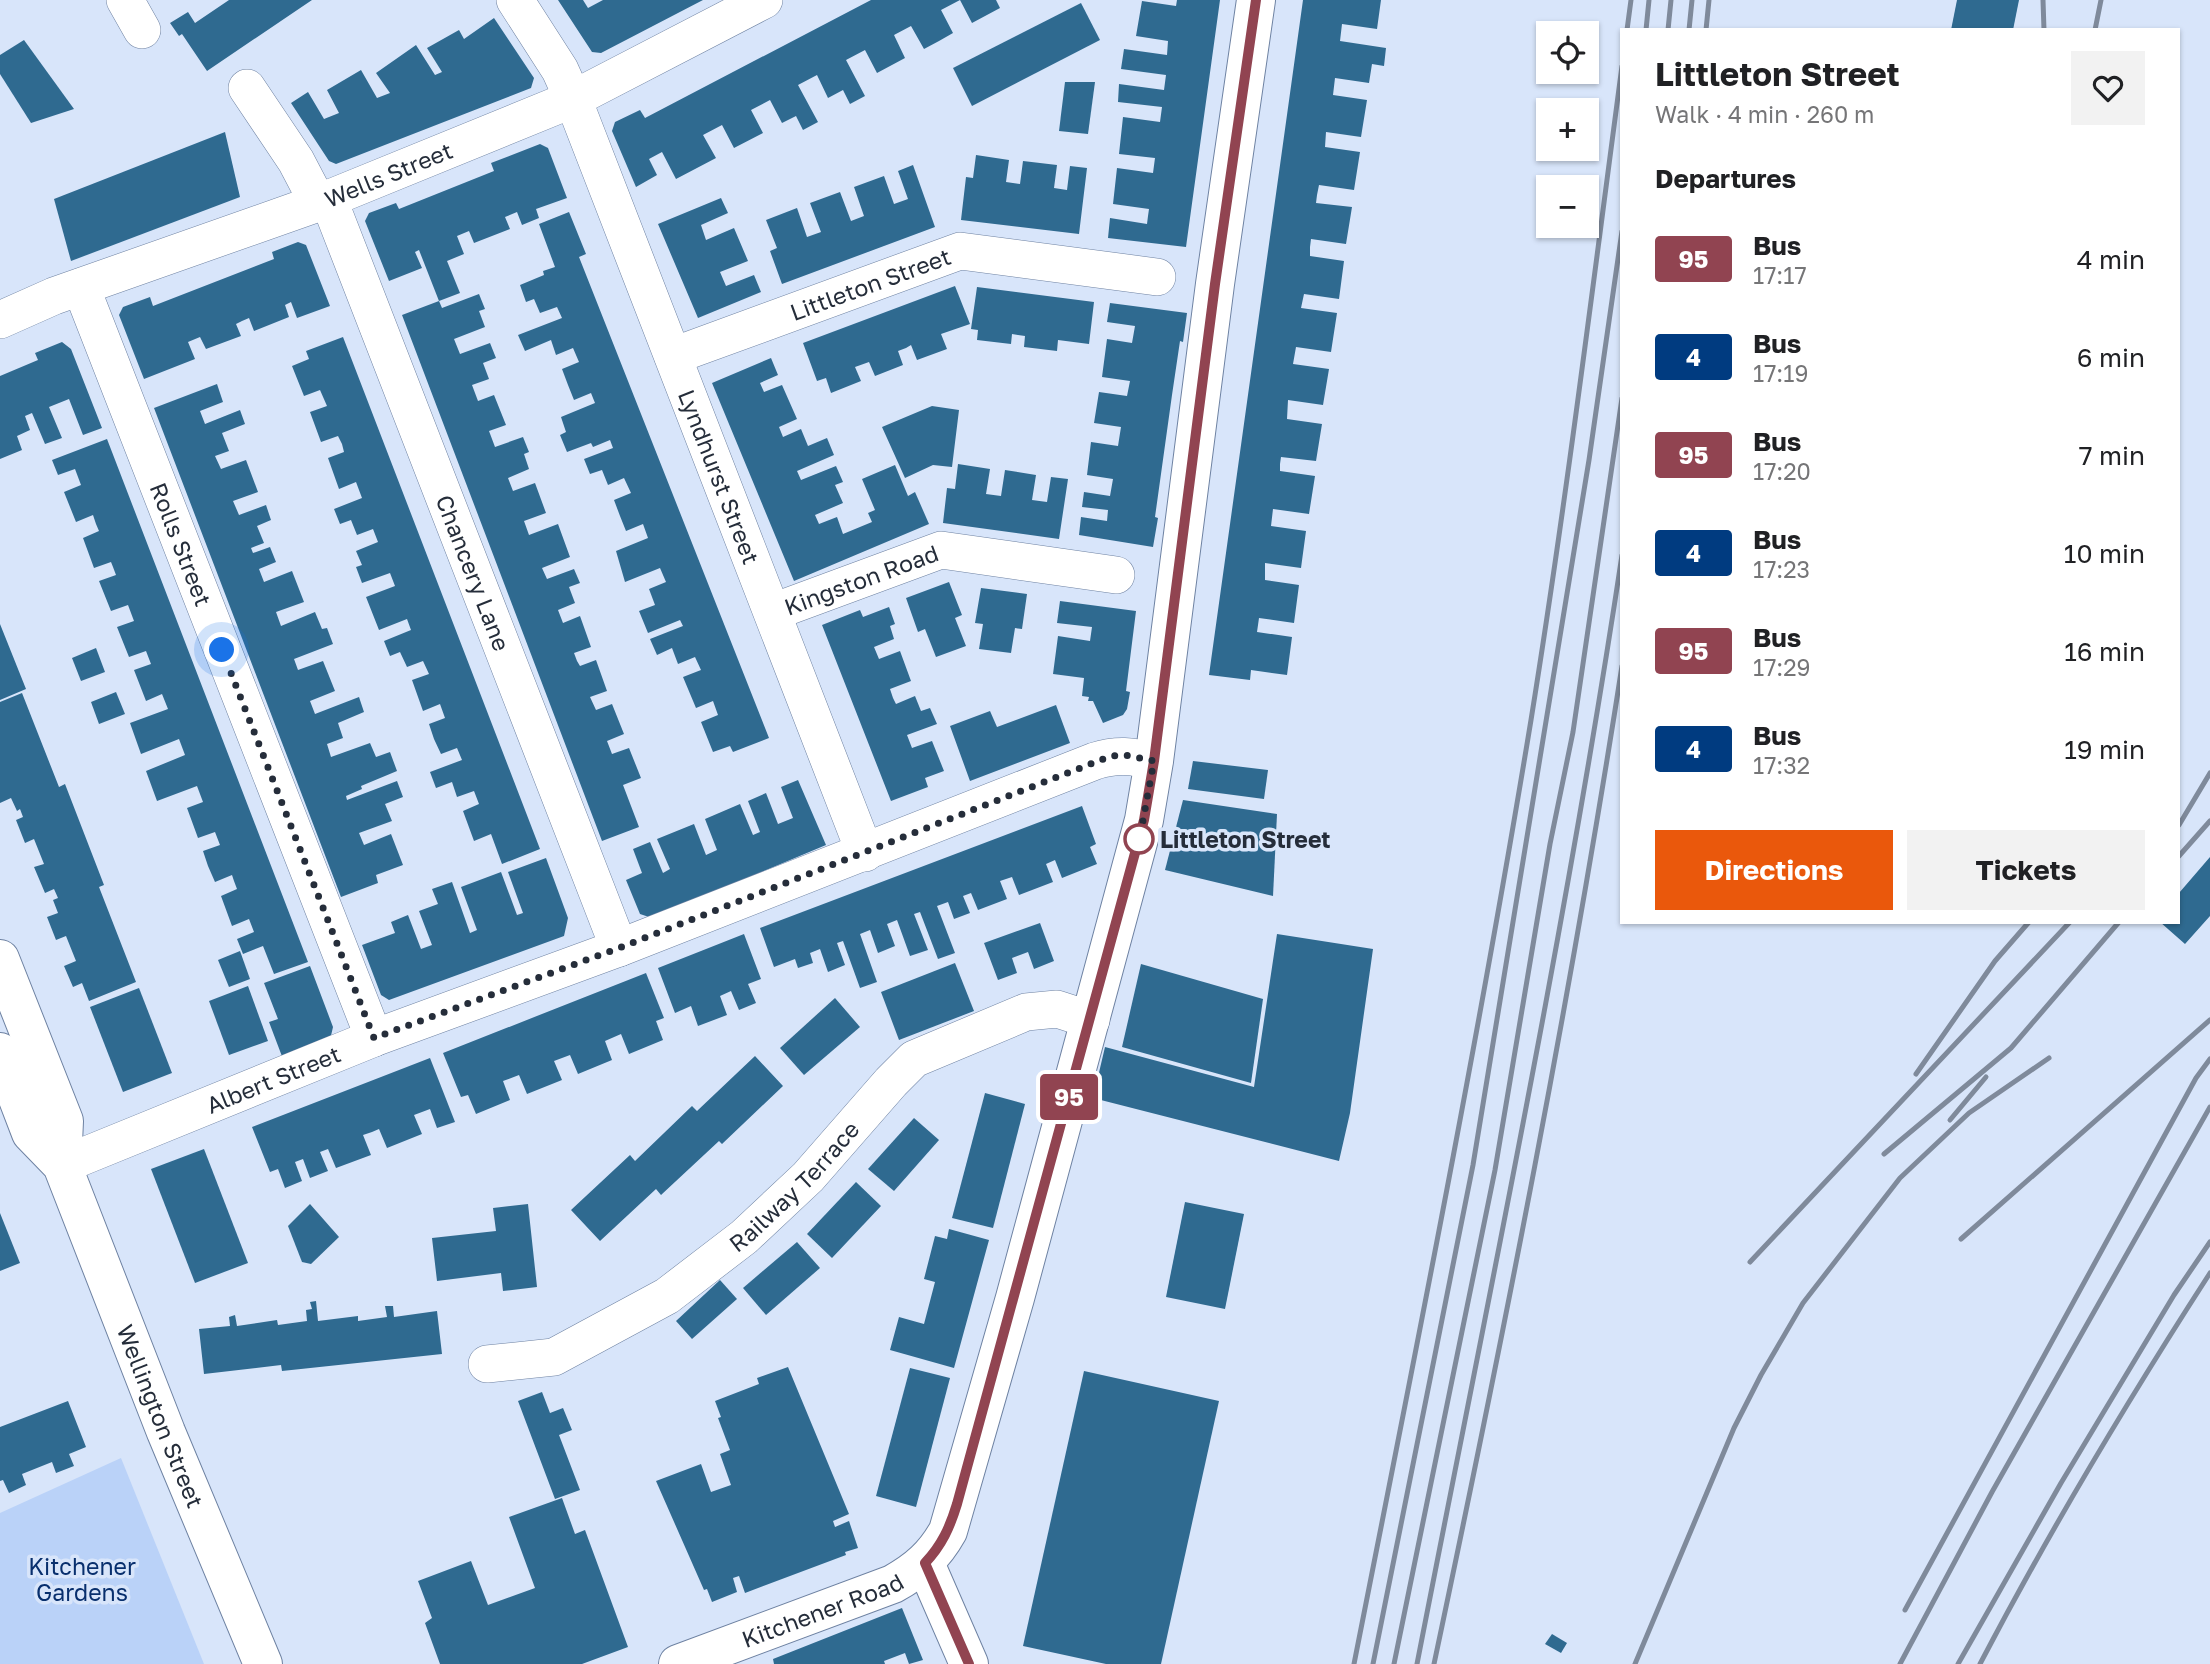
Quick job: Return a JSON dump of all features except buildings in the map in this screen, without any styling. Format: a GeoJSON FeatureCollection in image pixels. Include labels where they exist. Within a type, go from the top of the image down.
{"type":"FeatureCollection","features":[{"type":"Feature","properties":{"kind":"street","name":"Lyndhurst Street"},"geometry":{"type":"LineString","coordinates":[[515,0],[560,70],[573,99],[865,853]]}},
{"type":"Feature","properties":{"kind":"street","name":"Wells Street"},"geometry":{"type":"LineString","coordinates":[[0,320],[54,296],[323,200],[573,99],[764,0]]}},
{"type":"Feature","properties":{"kind":"street","name":"Kitchener Road"},"geometry":{"type":"LineString","coordinates":[[678,1664],[735,1654],[893,1584],[925,1563],[939,1549],[948,1531],[1144,820],[1154,761],[1215,284],[1256,0]]}},
{"type":"Feature","properties":{"kind":"street","name":"Chancery Lane"},"geometry":{"type":"LineString","coordinates":[[247,88],[323,200],[619,948]]}},
{"type":"Feature","properties":{"kind":"street","name":"Littleton Street"},"geometry":{"type":"LineString","coordinates":[[673,356],[960,251],[1157,277]]}},
{"type":"Feature","properties":{"kind":"street","name":"Rolls Street"},"geometry":{"type":"LineString","coordinates":[[81,287],[374,1038]]}},
{"type":"Feature","properties":{"kind":"street","name":"Kingston Road"},"geometry":{"type":"LineString","coordinates":[[773,612],[941,550],[1116,575]]}},
{"type":"Feature","properties":{"kind":"street","name":"Albert Street"},"geometry":{"type":"LineString","coordinates":[[62,1165],[374,1038],[619,948],[1103,758],[1125,755],[1154,761]]}},
{"type":"Feature","properties":{"kind":"street","name":"Wellington Street"},"geometry":{"type":"LineString","coordinates":[[0,959],[64,1121],[62,1165]]}},
{"type":"Feature","properties":{"kind":"street","name":"Railway Terrace"},"geometry":{"type":"LineString","coordinates":[[487,1364],[554,1357],[667,1296],[744,1237],[799,1186],[914,1059],[1026,1012],[1057,1009],[1091,1020]]}},
{"type":"Feature","properties":{"kind":"street","name":"Wellington Street"},"geometry":{"type":"LineString","coordinates":[[0,1052],[31,1133],[62,1165],[166,1432],[259,1660]]}},
{"type":"Feature","properties":{"kind":"street"},"geometry":{"type":"LineString","coordinates":[[925,1563],[969,1664]]}},
{"type":"Feature","properties":{"kind":"green space","name":"Kitchener Gardens"},"geometry":{"type":"Polygon","coordinates":[[[121,1458],[204,1664],[0,1664],[0,1513],[121,1458]]]}},
{"type":"Feature","properties":{"kind":"railway"},"geometry":{"type":"LineString","coordinates":[[1627,28],[1631,0]]}},
{"type":"Feature","properties":{"kind":"railway"},"geometry":{"type":"LineString","coordinates":[[1646,28],[1649,0]]}},
{"type":"Feature","properties":{"kind":"railway"},"geometry":{"type":"LineString","coordinates":[[1668,28],[1671,0]]}},
{"type":"Feature","properties":{"kind":"railway"},"geometry":{"type":"LineString","coordinates":[[1689,28],[1692,0]]}},
{"type":"Feature","properties":{"kind":"railway"},"geometry":{"type":"LineString","coordinates":[[1706,28],[1709,0]]}},
{"type":"Feature","properties":{"kind":"railway"},"geometry":{"type":"LineString","coordinates":[[2043,0],[2044,28]]}},
{"type":"Feature","properties":{"kind":"railway"},"geometry":{"type":"LineString","coordinates":[[2095,28],[2101,0]]}},
{"type":"Feature","properties":{"kind":"railway"},"geometry":{"type":"LineString","coordinates":[[1354,1664],[1424,1311],[1531,720],[1568,475],[1620,81]]}},
{"type":"Feature","properties":{"kind":"railway"},"geometry":{"type":"LineString","coordinates":[[1373,1664],[1473,1165],[1589,460],[1620,245]]}},
{"type":"Feature","properties":{"kind":"railway"},"geometry":{"type":"LineString","coordinates":[[1394,1664],[1495,1170],[1550,844],[1573,732],[1620,412]]}},
{"type":"Feature","properties":{"kind":"railway"},"geometry":{"type":"LineString","coordinates":[[1417,1664],[1552,972],[1620,568]]}},
{"type":"Feature","properties":{"kind":"railway"},"geometry":{"type":"LineString","coordinates":[[1434,1664],[1535,1166],[1581,916],[1620,678]]}},
{"type":"Feature","properties":{"kind":"railway"},"geometry":{"type":"LineString","coordinates":[[2180,823],[2210,773]]}},
{"type":"Feature","properties":{"kind":"railway"},"geometry":{"type":"LineString","coordinates":[[2180,855],[2210,821]]}},
{"type":"Feature","properties":{"kind":"railway"},"geometry":{"type":"LineString","coordinates":[[1916,1074],[1995,961],[2027,924]]}},
{"type":"Feature","properties":{"kind":"railway"},"geometry":{"type":"LineString","coordinates":[[1750,1262],[2068,924]]}},
{"type":"Feature","properties":{"kind":"railway"},"geometry":{"type":"LineString","coordinates":[[1884,1154],[2011,1048],[2117,924]]}},
{"type":"Feature","properties":{"kind":"railway"},"geometry":{"type":"LineString","coordinates":[[1961,1239],[2210,1020]]}},
{"type":"Feature","properties":{"kind":"railway"},"geometry":{"type":"LineString","coordinates":[[1635,1664],[1734,1428],[1803,1303],[1900,1178],[1969,1113],[2049,1058]]}},
{"type":"Feature","properties":{"kind":"railway"},"geometry":{"type":"LineString","coordinates":[[1905,1610],[2196,1078],[2210,1059]]}},
{"type":"Feature","properties":{"kind":"railway"},"geometry":{"type":"LineString","coordinates":[[1950,1120],[1986,1077]]}},
{"type":"Feature","properties":{"kind":"railway"},"geometry":{"type":"LineString","coordinates":[[1900,1664],[1992,1492],[2210,1107]]}},
{"type":"Feature","properties":{"kind":"railway"},"geometry":{"type":"LineString","coordinates":[[1958,1664],[2061,1483],[2174,1295],[2210,1242]]}},
{"type":"Feature","properties":{"kind":"railway"},"geometry":{"type":"LineString","coordinates":[[1980,1664],[2090,1466],[2210,1273]]}},
{"type":"Feature","properties":{"kind":"bus line","name":"95"},"geometry":{"type":"LineString","coordinates":[[969,1664],[925,1563],[939,1549],[957,1504],[1144,820],[1154,761],[1215,284],[1256,0]]}},
{"type":"Feature","properties":{"kind":"place","name":"Littleton Street"},"geometry":{"type":"Point","coordinates":[1139,839]}},
{"type":"Feature","properties":{"kind":"route"},"geometry":{"type":"LineString","coordinates":[[222,650],[374,1038],[619,948],[1111,756],[1125,755],[1154,761],[1139,842],[1139,839]]}}]}
